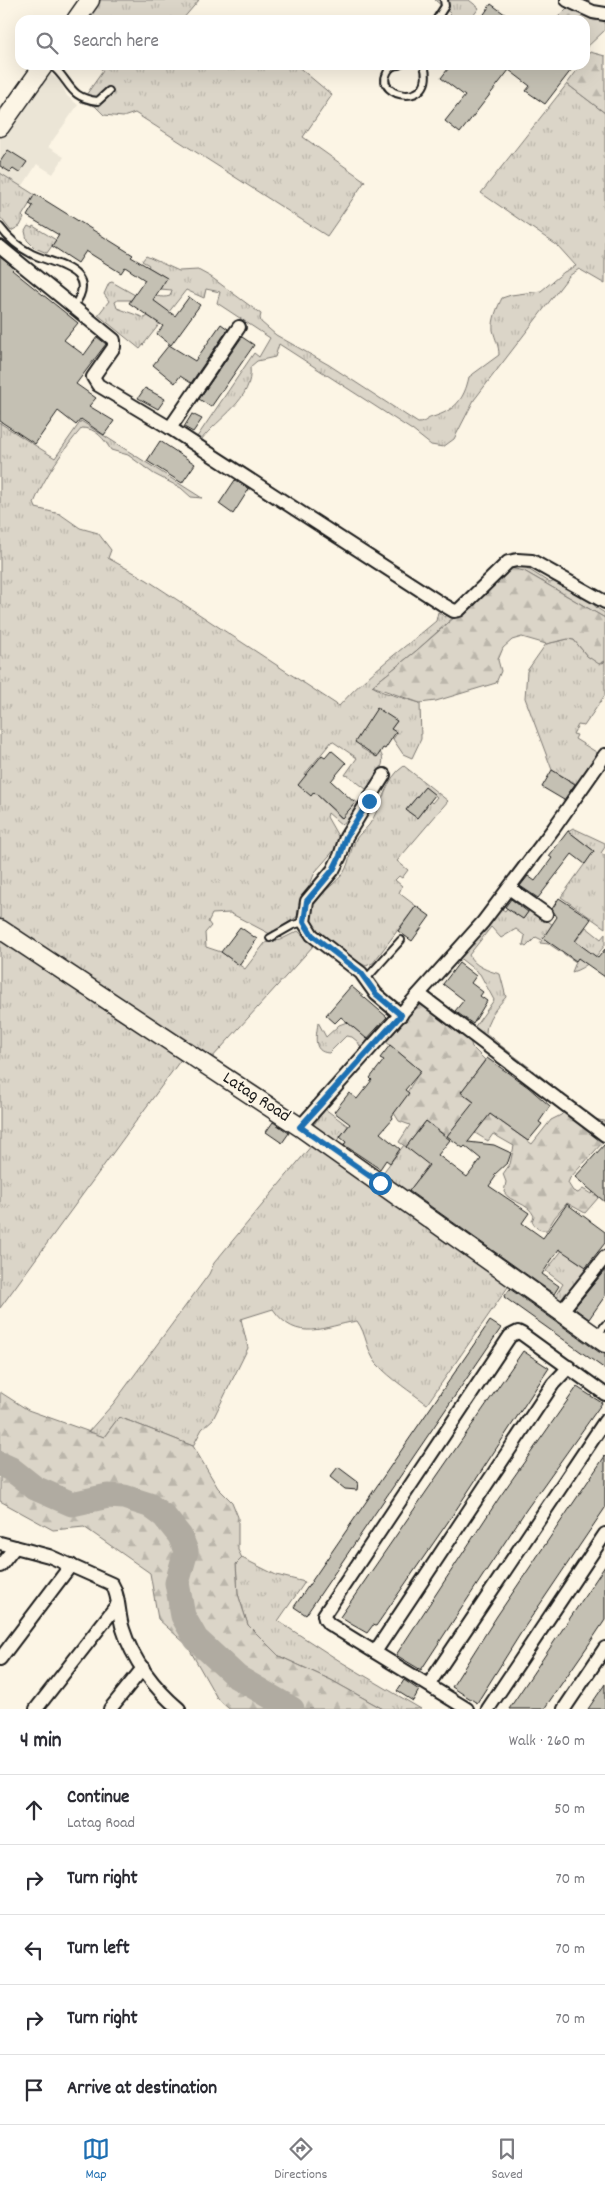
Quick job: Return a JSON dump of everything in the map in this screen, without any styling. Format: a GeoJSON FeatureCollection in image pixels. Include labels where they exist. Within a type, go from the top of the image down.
{"type":"FeatureCollection","features":[{"type":"Feature","properties":{"kind":"street"},"geometry":{"type":"LineString","coordinates":[[80,15],[90,0]]}},
{"type":"Feature","properties":{"kind":"street"},"geometry":{"type":"LineString","coordinates":[[567,0],[593,12],[605,14]]}},
{"type":"Feature","properties":{"kind":"street"},"geometry":{"type":"LineString","coordinates":[[0,127],[40,70]]}},
{"type":"Feature","properties":{"kind":"street"},"geometry":{"type":"LineString","coordinates":[[0,248],[114,340],[112,350],[95,372],[94,381],[454,611],[459,610],[508,562],[516,560],[532,561],[605,602]]}},
{"type":"Feature","properties":{"kind":"street"},"geometry":{"type":"LineString","coordinates":[[170,428],[239,327]]}},
{"type":"Feature","properties":{"kind":"street"},"geometry":{"type":"LineString","coordinates":[[300,1127],[483,922],[605,756]]}},
{"type":"Feature","properties":{"kind":"street"},"geometry":{"type":"LineString","coordinates":[[384,775],[346,837],[333,870],[307,901],[304,922],[312,935],[358,970],[376,994],[401,1015]]}},
{"type":"Feature","properties":{"kind":"street"},"geometry":{"type":"LineString","coordinates":[[509,888],[546,914]]}},
{"type":"Feature","properties":{"kind":"street","name":"Latag Road"},"geometry":{"type":"LineString","coordinates":[[0,929],[300,1127],[561,1312],[602,1335]]}},
{"type":"Feature","properties":{"kind":"street"},"geometry":{"type":"LineString","coordinates":[[419,994],[605,1135]]}},
{"type":"Feature","properties":{"kind":"street"},"geometry":{"type":"LineString","coordinates":[[561,1312],[604,1260]]}},
{"type":"Feature","properties":{"kind":"street"},"geometry":{"type":"LineString","coordinates":[[467,1709],[329,1624],[324,1619],[324,1615],[510,1336],[518,1332],[522,1334],[605,1394]]}},
{"type":"Feature","properties":{"kind":"street"},"geometry":{"type":"LineString","coordinates":[[374,1652],[548,1392],[568,1368]]}},
{"type":"Feature","properties":{"kind":"street"},"geometry":{"type":"LineString","coordinates":[[429,1684],[605,1421]]}},
{"type":"Feature","properties":{"kind":"street"},"geometry":{"type":"LineString","coordinates":[[488,1709],[605,1534]]}},
{"type":"Feature","properties":{"kind":"street"},"geometry":{"type":"LineString","coordinates":[[0,1543],[30,1550],[71,1565],[112,1584],[123,1630],[131,1649],[142,1668],[169,1701],[179,1709]]}},
{"type":"Feature","properties":{"kind":"street"},"geometry":{"type":"LineString","coordinates":[[0,1566],[15,1547]]}},
{"type":"Feature","properties":{"kind":"street"},"geometry":{"type":"LineString","coordinates":[[0,1659],[71,1565]]}},
{"type":"Feature","properties":{"kind":"street"},"geometry":{"type":"LineString","coordinates":[[36,1709],[118,1605]]}},
{"type":"Feature","properties":{"kind":"street"},"geometry":{"type":"LineString","coordinates":[[564,1709],[605,1648]]}},
{"type":"Feature","properties":{"kind":"street"},"geometry":{"type":"LineString","coordinates":[[110,1709],[142,1668]]}},
{"type":"Feature","properties":{"kind":"lane"},"geometry":{"type":"LineString","coordinates":[[439,15],[445,6],[444,0]]}},
{"type":"Feature","properties":{"kind":"lane"},"geometry":{"type":"LineString","coordinates":[[57,70],[83,99],[98,101],[109,91]]}},
{"type":"Feature","properties":{"kind":"lane"},"geometry":{"type":"LineString","coordinates":[[388,70],[385,76],[390,90],[405,96],[421,89],[425,83],[425,70]]}},
{"type":"Feature","properties":{"kind":"lane"},"geometry":{"type":"LineString","coordinates":[[0,227],[8,237],[24,250],[65,266],[76,275],[82,289],[73,307]]}},
{"type":"Feature","properties":{"kind":"lane"},"geometry":{"type":"LineString","coordinates":[[270,938],[293,925],[304,922]]}},
{"type":"Feature","properties":{"kind":"lane"},"geometry":{"type":"LineString","coordinates":[[366,980],[402,940]]}},
{"type":"Feature","properties":{"kind":"shaded area"},"geometry":{"type":"Polygon","coordinates":[[[47,72],[60,81],[67,96],[78,105],[48,147],[64,157],[53,174],[37,164],[22,187],[0,173],[0,138],[47,72]]]}},
{"type":"Feature","properties":{"kind":"green space"},"geometry":{"type":"Polygon","coordinates":[[[100,0],[199,0],[186,15],[90,15],[100,0]]]}},
{"type":"Feature","properties":{"kind":"green space"},"geometry":{"type":"Polygon","coordinates":[[[435,0],[469,0],[479,8],[474,15],[451,14],[435,0]]]}},
{"type":"Feature","properties":{"kind":"green space"},"geometry":{"type":"Polygon","coordinates":[[[569,6],[605,17],[605,30],[590,44],[590,15],[560,15],[569,6]]]}},
{"type":"Feature","properties":{"kind":"green space"},"geometry":{"type":"Polygon","coordinates":[[[590,52],[605,56],[605,113],[567,84],[577,70],[590,70],[590,52]]]}},
{"type":"Feature","properties":{"kind":"green space"},"geometry":{"type":"Polygon","coordinates":[[[302,70],[332,95],[303,137],[365,181],[327,236],[135,113],[123,117],[104,115],[95,106],[81,102],[103,71],[302,70]]]}},
{"type":"Feature","properties":{"kind":"green space"},"geometry":{"type":"Polygon","coordinates":[[[567,84],[605,113],[605,284],[579,269],[569,276],[474,400],[454,439],[443,447],[431,445],[412,430],[279,344],[275,357],[257,361],[250,367],[250,378],[241,398],[201,440],[197,437],[254,353],[259,357],[270,338],[217,303],[220,292],[206,289],[204,298],[186,290],[140,349],[98,315],[109,301],[104,294],[109,283],[112,282],[135,295],[131,300],[118,300],[115,302],[117,308],[145,318],[148,316],[158,323],[145,295],[167,297],[170,296],[172,290],[160,289],[166,278],[142,261],[146,256],[179,271],[198,270],[211,277],[261,314],[261,322],[276,335],[329,365],[418,423],[441,414],[453,407],[461,398],[469,377],[499,355],[493,322],[502,298],[541,291],[564,272],[576,266],[558,246],[481,193],[567,84]]]}},
{"type":"Feature","properties":{"kind":"green space"},"geometry":{"type":"Polygon","coordinates":[[[0,173],[35,195],[22,216],[24,218],[20,226],[11,231],[0,217],[0,173]]]}},
{"type":"Feature","properties":{"kind":"green space"},"geometry":{"type":"Polygon","coordinates":[[[28,226],[32,228],[33,226],[56,240],[47,253],[35,248],[27,240],[25,231],[28,226]]]}},
{"type":"Feature","properties":{"kind":"green space"},"geometry":{"type":"Polygon","coordinates":[[[81,421],[202,498],[191,497],[181,488],[154,474],[128,455],[111,450],[95,432],[82,428],[61,454],[49,473],[34,503],[36,508],[60,514],[80,528],[98,533],[111,550],[108,558],[147,580],[339,706],[374,672],[436,621],[438,612],[445,617],[468,598],[505,558],[526,563],[528,569],[550,583],[555,581],[563,586],[576,584],[587,590],[593,604],[605,613],[605,618],[524,571],[486,588],[416,651],[372,686],[383,692],[420,703],[421,739],[412,758],[403,754],[393,739],[397,733],[391,729],[397,721],[362,746],[361,748],[376,757],[380,752],[383,762],[379,772],[366,789],[345,775],[357,758],[332,741],[305,774],[307,777],[298,785],[316,794],[341,818],[355,804],[353,799],[360,805],[342,825],[328,813],[327,817],[339,838],[337,847],[315,872],[297,917],[270,934],[230,913],[212,914],[208,922],[211,926],[205,933],[206,947],[221,952],[245,969],[265,943],[280,940],[298,931],[314,945],[211,1059],[0,920],[0,423],[55,458],[81,421]]]}},
{"type":"Feature","properties":{"kind":"green space"},"geometry":{"type":"Polygon","coordinates":[[[511,568],[524,571],[605,618],[605,661],[599,664],[587,656],[574,640],[568,639],[546,644],[522,637],[512,640],[503,648],[498,660],[501,671],[496,683],[436,701],[420,703],[372,686],[416,651],[511,568]]]}},
{"type":"Feature","properties":{"kind":"green space"},"geometry":{"type":"Polygon","coordinates":[[[568,639],[574,640],[587,656],[603,663],[605,661],[605,695],[584,726],[578,725],[573,734],[577,735],[575,739],[601,755],[580,786],[552,770],[525,698],[527,671],[546,644],[568,639]]]}},
{"type":"Feature","properties":{"kind":"green space"},"geometry":{"type":"Polygon","coordinates":[[[404,766],[448,801],[397,861],[408,870],[402,878],[399,876],[395,880],[402,886],[399,893],[416,906],[373,963],[366,966],[325,940],[313,926],[310,920],[310,913],[316,900],[344,872],[356,839],[369,825],[388,785],[404,766]],[[425,787],[406,810],[417,818],[430,801],[432,803],[437,797],[425,787]]]}},
{"type":"Feature","properties":{"kind":"green space"},"geometry":{"type":"Polygon","coordinates":[[[573,828],[605,843],[601,853],[605,856],[605,928],[561,897],[594,851],[568,831],[573,828]]]}},
{"type":"Feature","properties":{"kind":"green space"},"geometry":{"type":"Polygon","coordinates":[[[499,907],[505,911],[507,908],[523,919],[531,908],[575,942],[586,927],[601,939],[605,934],[605,945],[598,954],[586,965],[572,972],[576,962],[549,944],[540,943],[542,940],[536,937],[526,947],[523,945],[525,936],[516,929],[501,938],[491,927],[469,955],[471,959],[486,970],[500,974],[506,997],[490,1018],[486,1033],[554,1087],[574,1106],[597,1120],[605,1121],[605,1130],[471,1032],[494,1000],[480,974],[457,956],[499,907]]]}},
{"type":"Feature","properties":{"kind":"green space"},"geometry":{"type":"Polygon","coordinates":[[[0,939],[118,1019],[182,1058],[0,1308],[0,939]]]}},
{"type":"Feature","properties":{"kind":"green space"},"geometry":{"type":"Polygon","coordinates":[[[417,1005],[424,1005],[470,1040],[472,1047],[485,1060],[461,1093],[532,1144],[551,1120],[565,1111],[605,1140],[570,1178],[568,1183],[573,1191],[578,1193],[583,1189],[591,1194],[600,1185],[605,1190],[585,1213],[567,1203],[547,1230],[536,1227],[532,1221],[534,1216],[531,1211],[507,1196],[504,1192],[506,1182],[503,1174],[510,1164],[514,1146],[493,1134],[488,1141],[475,1133],[480,1126],[465,1114],[456,1125],[459,1128],[445,1145],[446,1136],[426,1121],[406,1147],[399,1142],[410,1125],[399,1121],[394,1113],[421,1071],[385,1041],[417,1005]]]}},
{"type":"Feature","properties":{"kind":"green space"},"geometry":{"type":"Polygon","coordinates":[[[318,1022],[326,1037],[339,1025],[347,1022],[370,1041],[363,1052],[358,1042],[352,1037],[346,1036],[329,1053],[323,1052],[316,1042],[318,1022]]]}},
{"type":"Feature","properties":{"kind":"green space"},"geometry":{"type":"Polygon","coordinates":[[[325,1109],[348,1126],[336,1142],[313,1126],[325,1109]]]}},
{"type":"Feature","properties":{"kind":"green space"},"geometry":{"type":"Polygon","coordinates":[[[312,1145],[510,1284],[427,1404],[377,1364],[373,1359],[363,1331],[357,1321],[322,1329],[301,1329],[282,1320],[273,1309],[241,1319],[248,1348],[213,1419],[202,1429],[193,1446],[119,1417],[104,1437],[88,1432],[113,1404],[209,1274],[214,1263],[312,1145]]]}},
{"type":"Feature","properties":{"kind":"green space"},"geometry":{"type":"Polygon","coordinates":[[[404,1145],[429,1164],[408,1193],[382,1174],[404,1145]]]}},
{"type":"Feature","properties":{"kind":"green space"},"geometry":{"type":"Polygon","coordinates":[[[567,1244],[570,1256],[581,1264],[586,1257],[594,1262],[564,1304],[554,1298],[563,1284],[546,1271],[567,1244]]]}},
{"type":"Feature","properties":{"kind":"green space"},"geometry":{"type":"Polygon","coordinates":[[[0,1392],[28,1410],[104,1437],[119,1417],[193,1446],[218,1488],[232,1502],[238,1517],[238,1550],[242,1558],[236,1564],[238,1594],[248,1625],[279,1656],[331,1680],[383,1709],[229,1709],[217,1698],[187,1645],[158,1619],[150,1573],[84,1527],[53,1530],[0,1501],[0,1392]]]}},
{"type":"Feature","properties":{"kind":"green space"},"geometry":{"type":"Polygon","coordinates":[[[242,1558],[276,1575],[305,1582],[278,1621],[343,1663],[421,1709],[383,1709],[331,1680],[279,1656],[248,1625],[238,1594],[236,1564],[242,1558]]]}},
{"type":"Feature","properties":{"kind":"building"},"geometry":{"type":"Polygon","coordinates":[[[491,4],[506,15],[483,15],[491,4]]]}},
{"type":"Feature","properties":{"kind":"building"},"geometry":{"type":"Polygon","coordinates":[[[447,70],[509,70],[460,133],[445,121],[465,96],[441,78],[447,70]]]}},
{"type":"Feature","properties":{"kind":"building"},"geometry":{"type":"Polygon","coordinates":[[[509,70],[571,70],[545,104],[526,91],[530,86],[509,70]]]}},
{"type":"Feature","properties":{"kind":"building"},"geometry":{"type":"Polygon","coordinates":[[[8,150],[27,162],[19,173],[13,169],[10,172],[0,166],[0,162],[8,150]]]}},
{"type":"Feature","properties":{"kind":"building"},"geometry":{"type":"Polygon","coordinates":[[[35,194],[133,255],[131,257],[167,278],[153,300],[175,316],[189,297],[200,305],[171,345],[157,334],[163,326],[129,303],[145,280],[125,267],[121,273],[86,251],[78,263],[52,246],[59,235],[27,216],[33,206],[29,204],[35,194]]]}},
{"type":"Feature","properties":{"kind":"building"},"geometry":{"type":"Polygon","coordinates":[[[0,257],[14,268],[12,270],[78,323],[64,340],[84,355],[97,337],[106,344],[76,384],[96,398],[89,406],[114,421],[104,435],[81,419],[76,425],[58,411],[35,444],[0,421],[0,257]]]}},
{"type":"Feature","properties":{"kind":"building"},"geometry":{"type":"Polygon","coordinates":[[[221,324],[228,329],[191,383],[180,376],[175,383],[153,365],[169,345],[195,361],[221,324]]]}},
{"type":"Feature","properties":{"kind":"building"},"geometry":{"type":"Polygon","coordinates":[[[242,337],[254,345],[211,407],[199,399],[242,337]]]}},
{"type":"Feature","properties":{"kind":"building"},"geometry":{"type":"Polygon","coordinates":[[[145,388],[165,399],[158,409],[138,398],[145,388]]]}},
{"type":"Feature","properties":{"kind":"building"},"geometry":{"type":"Polygon","coordinates":[[[192,414],[202,419],[193,432],[184,427],[192,414]]]}},
{"type":"Feature","properties":{"kind":"building"},"geometry":{"type":"Polygon","coordinates":[[[160,441],[195,464],[182,483],[147,461],[160,441]]]}},
{"type":"Feature","properties":{"kind":"building"},"geometry":{"type":"Polygon","coordinates":[[[235,480],[249,489],[233,514],[219,504],[235,480]]]}},
{"type":"Feature","properties":{"kind":"building"},"geometry":{"type":"Polygon","coordinates":[[[377,708],[397,721],[391,729],[396,732],[385,749],[383,748],[377,757],[355,742],[377,708]]]}},
{"type":"Feature","properties":{"kind":"building"},"geometry":{"type":"Polygon","coordinates":[[[331,750],[346,763],[331,781],[355,803],[342,818],[314,792],[311,796],[298,785],[322,755],[325,757],[331,750]]]}},
{"type":"Feature","properties":{"kind":"building"},"geometry":{"type":"Polygon","coordinates":[[[552,770],[575,784],[564,800],[542,787],[552,770]]]}},
{"type":"Feature","properties":{"kind":"building"},"geometry":{"type":"Polygon","coordinates":[[[425,787],[435,795],[417,818],[406,810],[425,787]]]}},
{"type":"Feature","properties":{"kind":"building"},"geometry":{"type":"Polygon","coordinates":[[[568,831],[594,851],[585,864],[572,854],[538,898],[520,886],[528,876],[535,881],[552,858],[549,856],[568,831]]]}},
{"type":"Feature","properties":{"kind":"building"},"geometry":{"type":"Polygon","coordinates":[[[559,898],[591,919],[575,941],[598,958],[605,949],[605,977],[578,958],[576,961],[543,938],[557,917],[552,909],[559,898]]]}},
{"type":"Feature","properties":{"kind":"building"},"geometry":{"type":"Polygon","coordinates":[[[511,899],[528,912],[523,919],[505,907],[511,899]]]}},
{"type":"Feature","properties":{"kind":"building"},"geometry":{"type":"Polygon","coordinates":[[[416,906],[430,916],[412,941],[398,931],[416,906]]]}},
{"type":"Feature","properties":{"kind":"building"},"geometry":{"type":"Polygon","coordinates":[[[240,927],[257,939],[239,965],[221,952],[240,927]]]}},
{"type":"Feature","properties":{"kind":"building"},"geometry":{"type":"Polygon","coordinates":[[[459,963],[476,976],[471,983],[483,992],[480,996],[487,1001],[473,1024],[455,1011],[464,1000],[443,984],[459,963]]]}},
{"type":"Feature","properties":{"kind":"building"},"geometry":{"type":"Polygon","coordinates":[[[351,986],[387,1017],[367,1039],[341,1017],[335,1023],[326,1015],[351,986]]]}},
{"type":"Feature","properties":{"kind":"building"},"geometry":{"type":"Polygon","coordinates":[[[390,1045],[421,1071],[405,1090],[409,1093],[392,1116],[393,1118],[380,1133],[400,1149],[390,1163],[386,1160],[380,1169],[344,1145],[346,1142],[340,1137],[350,1124],[334,1112],[349,1093],[357,1099],[372,1080],[370,1078],[384,1060],[380,1058],[390,1045]]]}},
{"type":"Feature","properties":{"kind":"building"},"geometry":{"type":"Polygon","coordinates":[[[487,1058],[528,1087],[550,1106],[539,1122],[542,1124],[528,1141],[490,1114],[468,1142],[494,1145],[511,1153],[508,1162],[494,1175],[496,1176],[489,1186],[529,1213],[522,1223],[543,1238],[567,1204],[605,1232],[605,1243],[586,1267],[559,1249],[542,1274],[559,1286],[554,1294],[409,1191],[429,1165],[406,1147],[426,1121],[450,1140],[438,1155],[467,1177],[481,1159],[465,1146],[463,1148],[447,1136],[474,1102],[461,1092],[487,1058]]]}},
{"type":"Feature","properties":{"kind":"building"},"geometry":{"type":"Polygon","coordinates":[[[273,1122],[289,1133],[282,1143],[266,1132],[273,1122]]]}},
{"type":"Feature","properties":{"kind":"building"},"geometry":{"type":"Polygon","coordinates":[[[605,1144],[605,1202],[575,1177],[605,1144]]]}},
{"type":"Feature","properties":{"kind":"building"},"geometry":{"type":"Polygon","coordinates":[[[605,1270],[605,1296],[589,1319],[574,1308],[605,1270]]]}},
{"type":"Feature","properties":{"kind":"building"},"geometry":{"type":"Polygon","coordinates":[[[510,1289],[599,1352],[605,1354],[605,1369],[504,1297],[510,1289]]]}},
{"type":"Feature","properties":{"kind":"building"},"geometry":{"type":"Polygon","coordinates":[[[490,1321],[501,1328],[306,1615],[294,1607],[490,1321]]]}},
{"type":"Feature","properties":{"kind":"building"},"geometry":{"type":"Polygon","coordinates":[[[523,1351],[549,1368],[450,1519],[376,1626],[373,1625],[367,1633],[340,1617],[523,1351]]]}},
{"type":"Feature","properties":{"kind":"building"},"geometry":{"type":"Polygon","coordinates":[[[577,1387],[602,1403],[526,1510],[421,1670],[396,1655],[499,1498],[577,1387]]]}},
{"type":"Feature","properties":{"kind":"building"},"geometry":{"type":"Polygon","coordinates":[[[605,1456],[605,1508],[524,1628],[477,1703],[452,1687],[497,1616],[605,1456]]]}},
{"type":"Feature","properties":{"kind":"building"},"geometry":{"type":"Polygon","coordinates":[[[338,1467],[358,1482],[357,1490],[345,1489],[330,1477],[338,1467]]]}},
{"type":"Feature","properties":{"kind":"building"},"geometry":{"type":"Polygon","coordinates":[[[605,1566],[605,1620],[587,1647],[544,1709],[509,1709],[605,1566]]]}},
{"type":"Feature","properties":{"kind":"building"},"geometry":{"type":"Polygon","coordinates":[[[404,1680],[419,1690],[413,1701],[397,1691],[404,1680]]]}},
{"type":"Feature","properties":{"kind":"building"},"geometry":{"type":"Polygon","coordinates":[[[605,1684],[605,1709],[588,1709],[605,1684]]]}},
{"type":"Feature","properties":{"kind":"waterway"},"geometry":{"type":"LineString","coordinates":[[0,1464],[11,1469],[35,1488],[72,1504],[108,1496],[124,1497],[149,1505],[164,1516],[180,1536],[186,1551],[177,1583],[183,1616],[196,1639],[237,1677],[292,1709]]}},
{"type":"Feature","properties":{"kind":"route"},"geometry":{"type":"LineString","coordinates":[[369,801],[346,837],[333,870],[307,901],[304,922],[312,935],[361,973],[376,994],[401,1015],[300,1127],[380,1183]]}}]}
